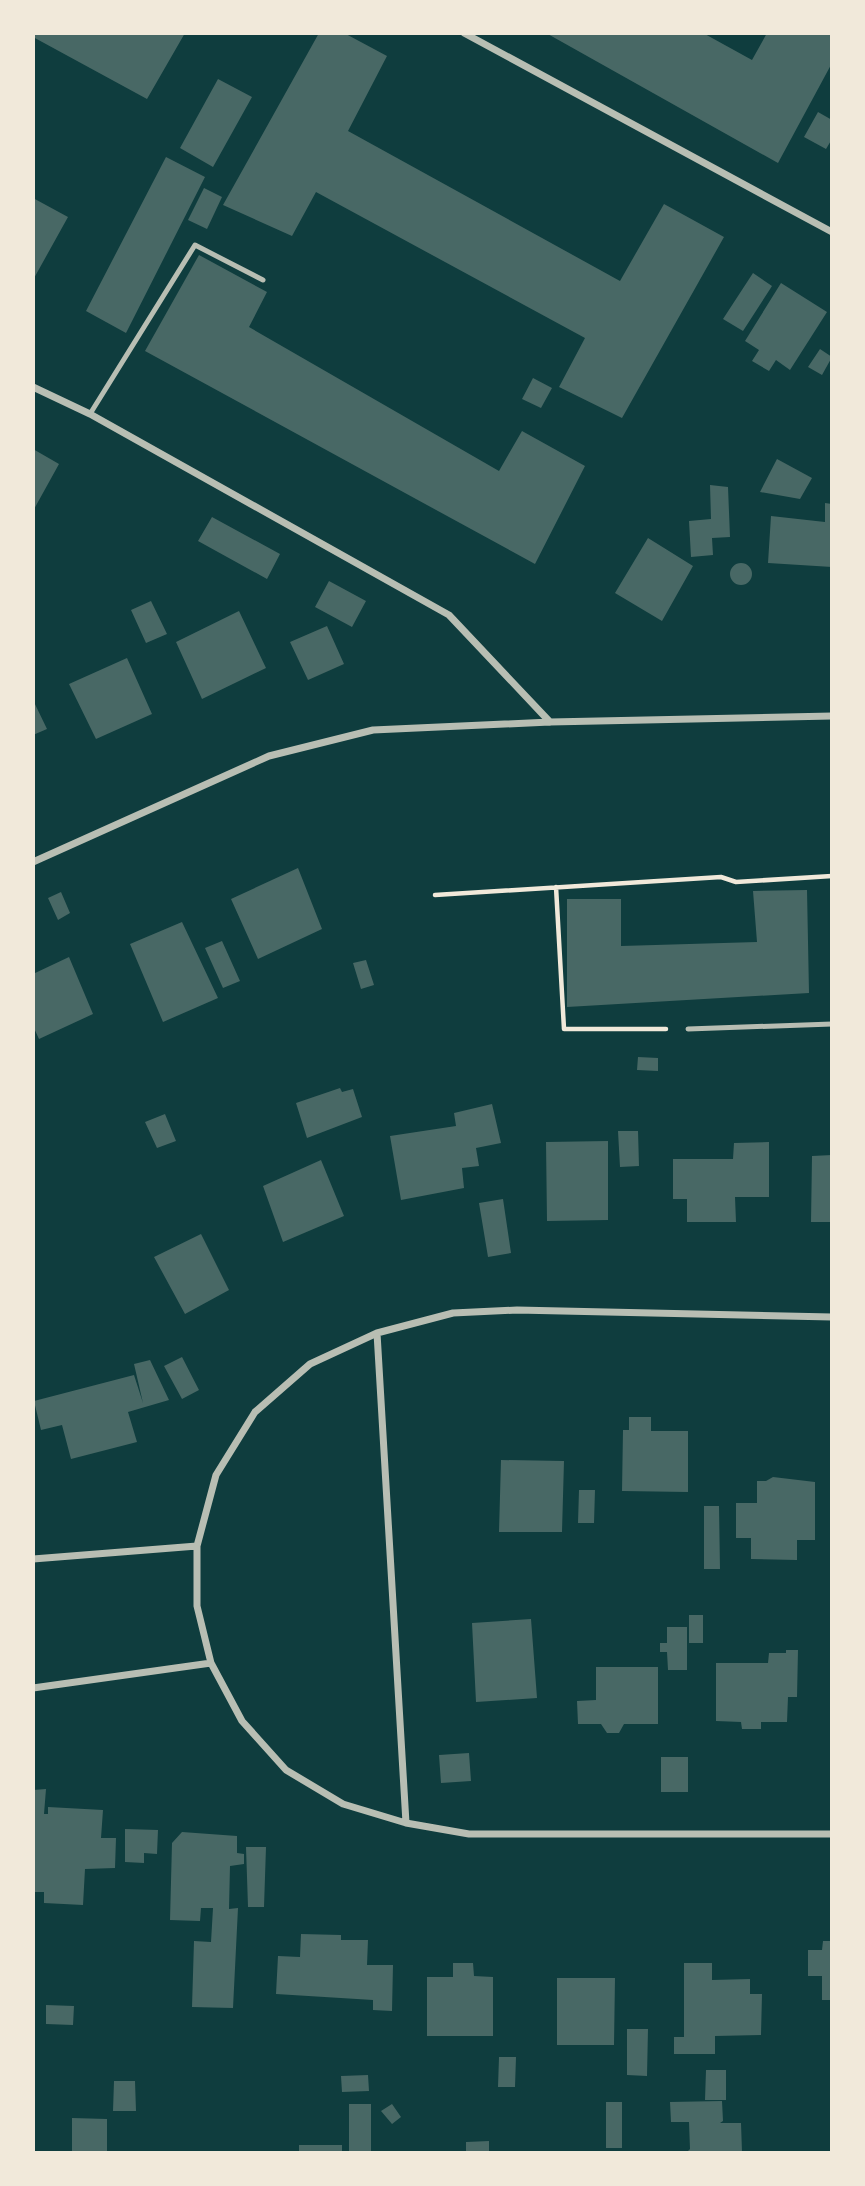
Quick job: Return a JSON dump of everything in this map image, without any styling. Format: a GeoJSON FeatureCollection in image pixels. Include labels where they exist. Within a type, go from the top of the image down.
{"type":"FeatureCollection","features":[{"type":"Feature","properties":{"kind":"street"},"geometry":{"type":"LineString","coordinates":[[464,33],[832,232]]}},
{"type":"Feature","properties":{"kind":"street"},"geometry":{"type":"LineString","coordinates":[[33,387],[90,414],[449,615],[550,722]]}},
{"type":"Feature","properties":{"kind":"street"},"geometry":{"type":"LineString","coordinates":[[33,862],[269,756],[373,730],[550,722],[832,716]]}},
{"type":"Feature","properties":{"kind":"street"},"geometry":{"type":"LineString","coordinates":[[832,1317],[517,1311],[453,1313],[377,1334],[310,1364],[255,1412],[216,1475],[197,1546],[197,1606],[211,1663],[242,1721],[286,1770],[343,1804],[406,1823],[469,1834],[832,1834]]}},
{"type":"Feature","properties":{"kind":"street"},"geometry":{"type":"LineString","coordinates":[[377,1334],[406,1823]]}},
{"type":"Feature","properties":{"kind":"street"},"geometry":{"type":"LineString","coordinates":[[33,1559],[197,1546]]}},
{"type":"Feature","properties":{"kind":"street"},"geometry":{"type":"LineString","coordinates":[[33,1688],[211,1663]]}},
{"type":"Feature","properties":{"kind":"lane"},"geometry":{"type":"LineString","coordinates":[[90,414],[195,245],[263,280]]}},
{"type":"Feature","properties":{"kind":"lane"},"geometry":{"type":"LineString","coordinates":[[688,1029],[832,1024]]}},
{"type":"Feature","properties":{"kind":"path"},"geometry":{"type":"LineString","coordinates":[[435,895],[721,877],[736,882],[832,876]]}},
{"type":"Feature","properties":{"kind":"path"},"geometry":{"type":"LineString","coordinates":[[556,887],[564,1029],[688,1029]]}},
{"type":"Feature","properties":{"kind":"building"},"geometry":{"type":"Polygon","coordinates":[[[33,33],[185,33],[147,99],[33,37],[33,33]]]}},
{"type":"Feature","properties":{"kind":"building"},"geometry":{"type":"Polygon","coordinates":[[[319,33],[344,33],[387,56],[348,131],[620,281],[664,204],[724,237],[622,418],[559,387],[585,338],[316,192],[292,236],[223,205],[319,33]]]}},
{"type":"Feature","properties":{"kind":"building"},"geometry":{"type":"Polygon","coordinates":[[[546,33],[703,33],[752,60],[767,33],[832,33],[832,63],[778,163],[546,33]]]}},
{"type":"Feature","properties":{"kind":"building"},"geometry":{"type":"Polygon","coordinates":[[[218,79],[252,97],[213,167],[180,148],[218,79]]]}},
{"type":"Feature","properties":{"kind":"building"},"geometry":{"type":"Polygon","coordinates":[[[818,112],[832,120],[832,139],[826,149],[804,137],[818,112]]]}},
{"type":"Feature","properties":{"kind":"building"},"geometry":{"type":"Polygon","coordinates":[[[166,157],[205,177],[126,333],[86,311],[166,157]]]}},
{"type":"Feature","properties":{"kind":"building"},"geometry":{"type":"Polygon","coordinates":[[[204,188],[222,197],[207,229],[188,220],[204,188]]]}},
{"type":"Feature","properties":{"kind":"building"},"geometry":{"type":"Polygon","coordinates":[[[33,198],[68,217],[33,280],[33,198]]]}},
{"type":"Feature","properties":{"kind":"building"},"geometry":{"type":"Polygon","coordinates":[[[199,255],[267,292],[249,327],[499,471],[522,431],[585,466],[535,564],[145,351],[199,255]]]}},
{"type":"Feature","properties":{"kind":"building"},"geometry":{"type":"Polygon","coordinates":[[[753,273],[772,286],[743,331],[723,319],[753,273]]]}},
{"type":"Feature","properties":{"kind":"building"},"geometry":{"type":"Polygon","coordinates":[[[781,283],[827,312],[790,370],[776,360],[769,371],[752,361],[759,350],[745,341],[781,283]]]}},
{"type":"Feature","properties":{"kind":"building"},"geometry":{"type":"Polygon","coordinates":[[[820,349],[832,357],[822,375],[808,367],[820,349]]]}},
{"type":"Feature","properties":{"kind":"building"},"geometry":{"type":"Polygon","coordinates":[[[533,378],[552,388],[541,408],[522,399],[533,378]]]}},
{"type":"Feature","properties":{"kind":"building"},"geometry":{"type":"Polygon","coordinates":[[[33,449],[59,464],[33,511],[33,449]]]}},
{"type":"Feature","properties":{"kind":"building"},"geometry":{"type":"Polygon","coordinates":[[[777,459],[812,478],[800,499],[760,492],[777,459]]]}},
{"type":"Feature","properties":{"kind":"building"},"geometry":{"type":"Polygon","coordinates":[[[710,485],[728,487],[730,537],[712,538],[713,555],[691,557],[689,521],[711,519],[710,485]]]}},
{"type":"Feature","properties":{"kind":"building"},"geometry":{"type":"Polygon","coordinates":[[[825,503],[832,504],[832,567],[768,563],[771,516],[825,522],[825,503]]]}},
{"type":"Feature","properties":{"kind":"building"},"geometry":{"type":"Polygon","coordinates":[[[212,517],[280,554],[267,579],[198,541],[212,517]]]}},
{"type":"Feature","properties":{"kind":"building"},"geometry":{"type":"Polygon","coordinates":[[[648,538],[693,566],[662,621],[615,593],[648,538]]]}},
{"type":"Feature","properties":{"kind":"building"},"geometry":{"type":"Polygon","coordinates":[[[741,563],[749,566],[752,574],[749,582],[741,585],[733,582],[730,574],[733,566],[741,563]]]}},
{"type":"Feature","properties":{"kind":"building"},"geometry":{"type":"Polygon","coordinates":[[[329,581],[366,601],[352,627],[315,607],[329,581]]]}},
{"type":"Feature","properties":{"kind":"building"},"geometry":{"type":"Polygon","coordinates":[[[151,601],[167,634],[146,643],[131,610],[151,601]]]}},
{"type":"Feature","properties":{"kind":"building"},"geometry":{"type":"Polygon","coordinates":[[[239,611],[266,668],[202,699],[176,642],[239,611]]]}},
{"type":"Feature","properties":{"kind":"building"},"geometry":{"type":"Polygon","coordinates":[[[327,626],[344,664],[308,680],[290,642],[327,626]]]}},
{"type":"Feature","properties":{"kind":"building"},"geometry":{"type":"Polygon","coordinates":[[[127,658],[152,714],[96,739],[69,684],[127,658]]]}},
{"type":"Feature","properties":{"kind":"building"},"geometry":{"type":"Polygon","coordinates":[[[33,700],[47,729],[33,735],[33,700]]]}},
{"type":"Feature","properties":{"kind":"building"},"geometry":{"type":"Polygon","coordinates":[[[298,868],[322,929],[258,959],[231,899],[298,868]]]}},
{"type":"Feature","properties":{"kind":"building"},"geometry":{"type":"Polygon","coordinates":[[[807,890],[809,993],[567,1007],[567,899],[621,899],[621,946],[757,942],[753,891],[807,890]]]}},
{"type":"Feature","properties":{"kind":"building"},"geometry":{"type":"Polygon","coordinates":[[[61,892],[70,913],[58,920],[48,898],[61,892]]]}},
{"type":"Feature","properties":{"kind":"building"},"geometry":{"type":"Polygon","coordinates":[[[182,922],[218,998],[163,1022],[130,944],[182,922]]]}},
{"type":"Feature","properties":{"kind":"building"},"geometry":{"type":"Polygon","coordinates":[[[222,941],[240,981],[223,988],[205,948],[222,941]]]}},
{"type":"Feature","properties":{"kind":"building"},"geometry":{"type":"Polygon","coordinates":[[[69,957],[93,1014],[39,1039],[33,1026],[33,974],[69,957]]]}},
{"type":"Feature","properties":{"kind":"building"},"geometry":{"type":"Polygon","coordinates":[[[366,960],[374,985],[361,989],[353,963],[366,960]]]}},
{"type":"Feature","properties":{"kind":"building"},"geometry":{"type":"Polygon","coordinates":[[[638,1057],[658,1058],[658,1071],[637,1070],[638,1057]]]}},
{"type":"Feature","properties":{"kind":"building"},"geometry":{"type":"Polygon","coordinates":[[[340,1088],[342,1092],[353,1089],[362,1117],[307,1138],[296,1103],[340,1088]]]}},
{"type":"Feature","properties":{"kind":"building"},"geometry":{"type":"Polygon","coordinates":[[[492,1104],[501,1143],[476,1148],[479,1166],[462,1168],[464,1188],[401,1200],[390,1136],[456,1126],[454,1113],[492,1104]]]}},
{"type":"Feature","properties":{"kind":"building"},"geometry":{"type":"Polygon","coordinates":[[[165,1114],[176,1141],[157,1148],[145,1122],[165,1114]]]}},
{"type":"Feature","properties":{"kind":"building"},"geometry":{"type":"Polygon","coordinates":[[[618,1131],[638,1131],[639,1166],[620,1167],[618,1131]]]}},
{"type":"Feature","properties":{"kind":"building"},"geometry":{"type":"Polygon","coordinates":[[[608,1141],[608,1220],[547,1221],[546,1142],[608,1141]]]}},
{"type":"Feature","properties":{"kind":"building"},"geometry":{"type":"Polygon","coordinates":[[[769,1142],[769,1197],[735,1197],[736,1222],[687,1222],[687,1199],[673,1199],[673,1159],[733,1159],[734,1143],[769,1142]]]}},
{"type":"Feature","properties":{"kind":"building"},"geometry":{"type":"Polygon","coordinates":[[[832,1155],[832,1222],[811,1222],[812,1156],[832,1155]]]}},
{"type":"Feature","properties":{"kind":"building"},"geometry":{"type":"Polygon","coordinates":[[[321,1160],[344,1216],[283,1242],[263,1186],[321,1160]]]}},
{"type":"Feature","properties":{"kind":"building"},"geometry":{"type":"Polygon","coordinates":[[[503,1199],[511,1253],[488,1257],[479,1203],[503,1199]]]}},
{"type":"Feature","properties":{"kind":"building"},"geometry":{"type":"Polygon","coordinates":[[[201,1234],[229,1290],[185,1314],[154,1257],[201,1234]]]}},
{"type":"Feature","properties":{"kind":"building"},"geometry":{"type":"Polygon","coordinates":[[[182,1357],[199,1390],[182,1399],[164,1366],[182,1357]]]}},
{"type":"Feature","properties":{"kind":"building"},"geometry":{"type":"Polygon","coordinates":[[[150,1360],[169,1400],[128,1412],[137,1442],[71,1459],[62,1425],[41,1430],[34,1401],[134,1375],[143,1403],[134,1364],[150,1360]]]}},
{"type":"Feature","properties":{"kind":"building"},"geometry":{"type":"Polygon","coordinates":[[[629,1417],[651,1417],[651,1431],[688,1431],[688,1492],[622,1491],[623,1430],[629,1430],[629,1417]]]}},
{"type":"Feature","properties":{"kind":"building"},"geometry":{"type":"Polygon","coordinates":[[[501,1460],[564,1461],[562,1532],[499,1532],[501,1460]]]}},
{"type":"Feature","properties":{"kind":"building"},"geometry":{"type":"Polygon","coordinates":[[[773,1477],[815,1482],[815,1540],[797,1540],[797,1560],[751,1559],[751,1538],[736,1538],[736,1503],[757,1503],[757,1481],[766,1481],[773,1477]]]}},
{"type":"Feature","properties":{"kind":"building"},"geometry":{"type":"Polygon","coordinates":[[[579,1490],[595,1490],[594,1523],[578,1523],[579,1490]]]}},
{"type":"Feature","properties":{"kind":"building"},"geometry":{"type":"Polygon","coordinates":[[[704,1506],[719,1506],[720,1569],[704,1569],[704,1506]]]}},
{"type":"Feature","properties":{"kind":"building"},"geometry":{"type":"Polygon","coordinates":[[[689,1615],[703,1615],[703,1643],[689,1643],[689,1615]]]}},
{"type":"Feature","properties":{"kind":"building"},"geometry":{"type":"Polygon","coordinates":[[[531,1619],[537,1698],[476,1702],[472,1623],[531,1619]]]}},
{"type":"Feature","properties":{"kind":"building"},"geometry":{"type":"Polygon","coordinates":[[[667,1627],[687,1627],[687,1670],[668,1670],[667,1652],[660,1652],[660,1643],[667,1643],[667,1627]]]}},
{"type":"Feature","properties":{"kind":"building"},"geometry":{"type":"Polygon","coordinates":[[[786,1650],[798,1650],[797,1697],[788,1697],[787,1722],[761,1722],[761,1729],[742,1729],[741,1722],[716,1721],[716,1663],[768,1663],[769,1653],[786,1653],[786,1650]]]}},
{"type":"Feature","properties":{"kind":"building"},"geometry":{"type":"Polygon","coordinates":[[[596,1667],[658,1667],[658,1724],[624,1724],[619,1733],[607,1733],[601,1724],[578,1724],[577,1701],[596,1700],[596,1667]]]}},
{"type":"Feature","properties":{"kind":"building"},"geometry":{"type":"Polygon","coordinates":[[[469,1753],[471,1781],[441,1783],[439,1755],[469,1753]]]}},
{"type":"Feature","properties":{"kind":"building"},"geometry":{"type":"Polygon","coordinates":[[[661,1757],[688,1757],[688,1792],[661,1792],[661,1757]]]}},
{"type":"Feature","properties":{"kind":"building"},"geometry":{"type":"Polygon","coordinates":[[[46,1789],[44,1814],[48,1814],[48,1807],[103,1810],[101,1838],[116,1838],[115,1868],[85,1869],[83,1905],[44,1903],[44,1892],[33,1892],[33,1790],[46,1789]]]}},
{"type":"Feature","properties":{"kind":"building"},"geometry":{"type":"Polygon","coordinates":[[[125,1829],[158,1830],[157,1854],[144,1853],[144,1863],[125,1862],[125,1829]]]}},
{"type":"Feature","properties":{"kind":"building"},"geometry":{"type":"Polygon","coordinates":[[[182,1832],[237,1836],[237,1853],[244,1854],[244,1864],[230,1866],[229,1909],[238,1908],[233,2008],[192,2007],[194,1941],[211,1942],[213,1908],[201,1908],[200,1921],[170,1920],[172,1843],[182,1832]]]}},
{"type":"Feature","properties":{"kind":"building"},"geometry":{"type":"Polygon","coordinates":[[[246,1847],[266,1847],[264,1907],[248,1907],[246,1847]]]}},
{"type":"Feature","properties":{"kind":"building"},"geometry":{"type":"Polygon","coordinates":[[[301,1934],[341,1935],[341,1940],[368,1940],[367,1965],[393,1965],[392,2011],[373,2010],[373,2000],[276,1994],[278,1956],[300,1957],[301,1934]]]}},
{"type":"Feature","properties":{"kind":"building"},"geometry":{"type":"Polygon","coordinates":[[[823,1941],[832,1941],[832,2000],[822,2000],[822,1976],[808,1976],[808,1950],[822,1950],[823,1941]]]}},
{"type":"Feature","properties":{"kind":"building"},"geometry":{"type":"Polygon","coordinates":[[[453,1963],[473,1963],[474,1976],[493,1977],[493,2036],[427,2036],[427,1977],[453,1977],[453,1963]]]}},
{"type":"Feature","properties":{"kind":"building"},"geometry":{"type":"Polygon","coordinates":[[[684,1963],[712,1963],[712,1980],[750,1979],[750,1994],[762,1994],[761,2035],[715,2036],[715,2054],[674,2054],[674,2037],[684,2037],[684,1963]]]}},
{"type":"Feature","properties":{"kind":"building"},"geometry":{"type":"Polygon","coordinates":[[[557,1978],[615,1978],[614,2045],[557,2045],[557,1978]]]}},
{"type":"Feature","properties":{"kind":"building"},"geometry":{"type":"Polygon","coordinates":[[[46,2005],[74,2006],[73,2025],[46,2024],[46,2005]]]}},
{"type":"Feature","properties":{"kind":"building"},"geometry":{"type":"Polygon","coordinates":[[[627,2029],[648,2029],[647,2076],[627,2075],[627,2029]]]}},
{"type":"Feature","properties":{"kind":"building"},"geometry":{"type":"Polygon","coordinates":[[[499,2057],[516,2057],[515,2087],[498,2087],[499,2057]]]}},
{"type":"Feature","properties":{"kind":"building"},"geometry":{"type":"Polygon","coordinates":[[[706,2070],[726,2070],[726,2100],[705,2100],[706,2070]]]}},
{"type":"Feature","properties":{"kind":"building"},"geometry":{"type":"Polygon","coordinates":[[[368,2075],[369,2091],[342,2092],[341,2076],[368,2075]]]}},
{"type":"Feature","properties":{"kind":"building"},"geometry":{"type":"Polygon","coordinates":[[[114,2081],[135,2081],[136,2111],[113,2111],[114,2081]]]}},
{"type":"Feature","properties":{"kind":"building"},"geometry":{"type":"Polygon","coordinates":[[[722,2101],[723,2121],[720,2123],[741,2123],[742,2152],[686,2153],[690,2149],[689,2122],[671,2122],[670,2102],[722,2101]]]}},
{"type":"Feature","properties":{"kind":"building"},"geometry":{"type":"Polygon","coordinates":[[[606,2102],[622,2102],[622,2148],[606,2148],[606,2102]]]}},
{"type":"Feature","properties":{"kind":"building"},"geometry":{"type":"Polygon","coordinates":[[[349,2104],[371,2104],[371,2153],[349,2153],[349,2104]]]}},
{"type":"Feature","properties":{"kind":"building"},"geometry":{"type":"Polygon","coordinates":[[[392,2104],[401,2117],[392,2124],[381,2111],[392,2104]]]}},
{"type":"Feature","properties":{"kind":"building"},"geometry":{"type":"Polygon","coordinates":[[[72,2118],[107,2119],[107,2153],[72,2153],[72,2118]]]}},
{"type":"Feature","properties":{"kind":"building"},"geometry":{"type":"Polygon","coordinates":[[[489,2141],[489,2153],[466,2153],[466,2142],[489,2141]]]}},
{"type":"Feature","properties":{"kind":"building"},"geometry":{"type":"Polygon","coordinates":[[[299,2145],[342,2145],[342,2153],[299,2153],[299,2145]]]}}]}
